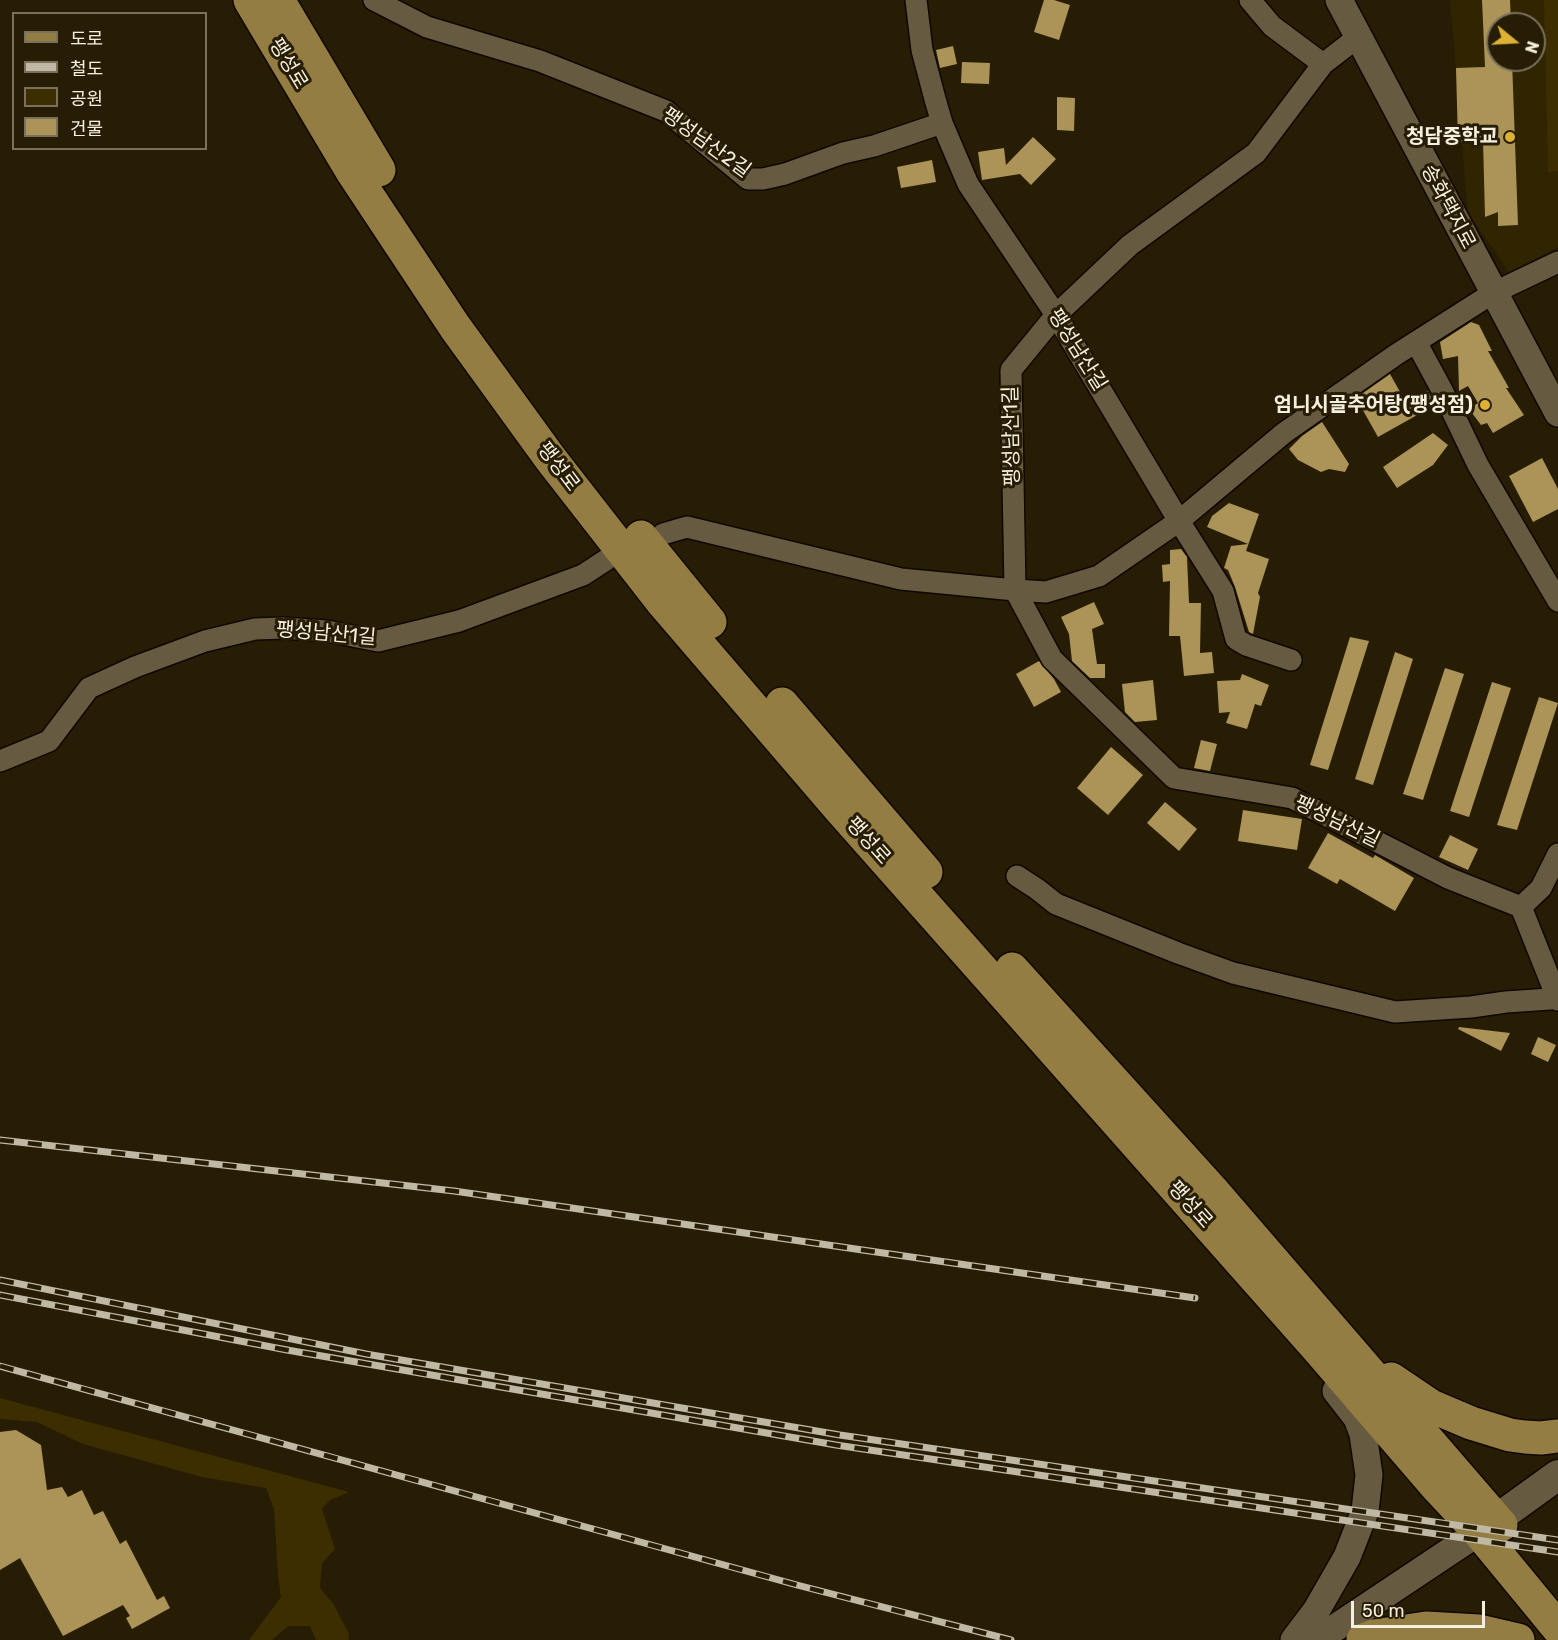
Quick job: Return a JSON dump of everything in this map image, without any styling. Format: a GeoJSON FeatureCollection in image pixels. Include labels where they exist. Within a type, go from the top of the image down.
{"type":"FeatureCollection","features":[{"type":"Feature","properties":{"kind":"main road","name":"팽성로"},"geometry":{"type":"LineString","coordinates":[[250,0],[353,173],[456,327],[550,458],[663,603],[839,808],[1324,1338]]}},
{"type":"Feature","properties":{"kind":"main road","name":"팽성로"},"geometry":{"type":"LineString","coordinates":[[278,0],[373,161],[474,315],[567,443],[682,590],[963,915],[1212,1190],[1436,1486],[1488,1526],[1558,1593]]}},
{"type":"Feature","properties":{"kind":"main road"},"geometry":{"type":"LineString","coordinates":[[1324,1338],[1359,1353],[1411,1394],[1451,1415],[1510,1435],[1541,1438],[1558,1436]]}},
{"type":"Feature","properties":{"kind":"main road"},"geometry":{"type":"LineString","coordinates":[[1488,1526],[1558,1475]]}},
{"type":"Feature","properties":{"kind":"main road","name":"팽성로"},"geometry":{"type":"LineString","coordinates":[[1488,1526],[1558,1628]]}},
{"type":"Feature","properties":{"kind":"main road"},"geometry":{"type":"LineString","coordinates":[[1363,1640],[1374,1636],[1426,1628],[1479,1631],[1518,1640]]}},
{"type":"Feature","properties":{"kind":"street","name":"팽성남산2길"},"geometry":{"type":"LineString","coordinates":[[374,0],[427,27],[540,61],[666,111],[748,179],[764,179],[784,174],[843,153],[874,146],[942,123]]}},
{"type":"Feature","properties":{"kind":"street","name":"팽성남산길"},"geometry":{"type":"LineString","coordinates":[[916,0],[922,50],[942,123],[968,184],[1056,315],[1223,591],[1236,639],[1246,645],[1291,660]]}},
{"type":"Feature","properties":{"kind":"street"},"geometry":{"type":"LineString","coordinates":[[1250,0],[1272,26],[1323,64]]}},
{"type":"Feature","properties":{"kind":"street","name":"송화택지로"},"geometry":{"type":"LineString","coordinates":[[1339,0],[1558,412]]}},
{"type":"Feature","properties":{"kind":"street","name":"팽성남산1길"},"geometry":{"type":"LineString","coordinates":[[1015,590],[1011,370],[1056,315],[1130,245],[1256,153],[1323,64],[1358,37]]}},
{"type":"Feature","properties":{"kind":"street"},"geometry":{"type":"LineString","coordinates":[[663,534],[687,526],[901,579],[1015,590],[1046,592],[1099,576],[1179,521],[1284,433],[1416,342],[1493,293],[1558,262]]}},
{"type":"Feature","properties":{"kind":"street"},"geometry":{"type":"LineString","coordinates":[[1416,342],[1478,465],[1558,601]]}},
{"type":"Feature","properties":{"kind":"street","name":"팽성남산1길"},"geometry":{"type":"LineString","coordinates":[[0,761],[49,741],[89,688],[135,667],[205,641],[255,629],[284,628],[327,631],[378,641],[459,621],[584,576],[606,560]]}},
{"type":"Feature","properties":{"kind":"street","name":"팽성남산길"},"geometry":{"type":"LineString","coordinates":[[1015,590],[1052,659],[1174,778],[1292,798],[1448,878],[1521,907]]}},
{"type":"Feature","properties":{"kind":"street"},"geometry":{"type":"LineString","coordinates":[[1017,876],[1056,904],[1233,973],[1395,1012],[1557,998],[1521,907],[1540,888],[1558,854]]}},
{"type":"Feature","properties":{"kind":"street"},"geometry":{"type":"LineString","coordinates":[[1294,1640],[1316,1611],[1347,1557],[1358,1533],[1368,1492],[1369,1475],[1363,1434],[1357,1418],[1315,1366],[1324,1338]]}},
{"type":"Feature","properties":{"kind":"street"},"geometry":{"type":"LineString","coordinates":[[1317,1640],[1488,1526]]}},
{"type":"Feature","properties":{"kind":"shaded area","name":"청담중학교"},"geometry":{"type":"Polygon","coordinates":[[[1450,0],[1558,0],[1558,247],[1509,272],[1468,213],[1450,0]]]}},
{"type":"Feature","properties":{"kind":"green space"},"geometry":{"type":"Polygon","coordinates":[[[1544,0],[1558,0],[1558,171],[1548,172],[1546,12],[1544,0]]]}},
{"type":"Feature","properties":{"kind":"green space"},"geometry":{"type":"Polygon","coordinates":[[[0,1398],[349,1492],[330,1500],[322,1509],[335,1549],[322,1563],[320,1588],[334,1605],[349,1634],[348,1640],[316,1640],[310,1626],[288,1626],[272,1640],[249,1640],[281,1597],[274,1509],[266,1488],[202,1477],[83,1444],[37,1422],[0,1419],[0,1398]]]}},
{"type":"Feature","properties":{"kind":"building"},"geometry":{"type":"Polygon","coordinates":[[[1044,0],[1054,0],[1070,5],[1059,40],[1034,32],[1044,0]]]}},
{"type":"Feature","properties":{"kind":"building"},"geometry":{"type":"Polygon","coordinates":[[[1482,0],[1510,0],[1510,12],[1486,12],[1486,72],[1512,72],[1518,225],[1498,226],[1498,212],[1485,217],[1483,141],[1458,142],[1456,68],[1485,67],[1482,0]]]}},
{"type":"Feature","properties":{"kind":"building"},"geometry":{"type":"Polygon","coordinates":[[[953,46],[957,64],[940,68],[936,50],[953,46]]]}},
{"type":"Feature","properties":{"kind":"building"},"geometry":{"type":"Polygon","coordinates":[[[962,62],[990,63],[989,84],[961,83],[962,62]]]}},
{"type":"Feature","properties":{"kind":"building"},"geometry":{"type":"Polygon","coordinates":[[[1057,97],[1075,98],[1074,131],[1057,130],[1057,97]]]}},
{"type":"Feature","properties":{"kind":"building"},"geometry":{"type":"Polygon","coordinates":[[[1033,137],[1056,159],[1031,185],[1020,174],[982,180],[978,152],[1004,148],[1006,165],[1033,137]]]}},
{"type":"Feature","properties":{"kind":"building"},"geometry":{"type":"Polygon","coordinates":[[[932,160],[936,182],[901,188],[897,167],[932,160]]]}},
{"type":"Feature","properties":{"kind":"building"},"geometry":{"type":"Polygon","coordinates":[[[1471,322],[1479,325],[1492,351],[1488,351],[1509,388],[1506,388],[1524,415],[1493,433],[1487,423],[1481,425],[1469,409],[1478,403],[1468,386],[1459,391],[1458,356],[1443,359],[1440,342],[1471,322]]]}},
{"type":"Feature","properties":{"kind":"building"},"geometry":{"type":"Polygon","coordinates":[[[1390,374],[1404,399],[1428,391],[1435,405],[1378,437],[1356,398],[1390,374]]]}},
{"type":"Feature","properties":{"kind":"building"},"geometry":{"type":"Polygon","coordinates":[[[1322,422],[1349,464],[1345,472],[1329,469],[1321,472],[1298,460],[1289,449],[1302,436],[1322,422]]]}},
{"type":"Feature","properties":{"kind":"building"},"geometry":{"type":"Polygon","coordinates":[[[1433,433],[1448,445],[1433,465],[1397,488],[1383,467],[1433,433]]]}},
{"type":"Feature","properties":{"kind":"building"},"geometry":{"type":"Polygon","coordinates":[[[1542,458],[1558,489],[1558,509],[1533,522],[1509,476],[1542,458]]]}},
{"type":"Feature","properties":{"kind":"building"},"geometry":{"type":"Polygon","coordinates":[[[1229,503],[1259,514],[1246,551],[1269,559],[1258,593],[1260,597],[1253,634],[1249,632],[1228,570],[1224,568],[1231,546],[1248,544],[1207,527],[1212,516],[1229,503]]]}},
{"type":"Feature","properties":{"kind":"building"},"geometry":{"type":"Polygon","coordinates":[[[1181,549],[1187,557],[1189,603],[1201,603],[1200,653],[1212,652],[1214,673],[1184,676],[1180,636],[1169,636],[1170,581],[1163,582],[1162,565],[1170,564],[1170,550],[1181,549]]]}},
{"type":"Feature","properties":{"kind":"building"},"geometry":{"type":"Polygon","coordinates":[[[1094,602],[1104,624],[1092,629],[1097,664],[1105,664],[1105,678],[1090,678],[1072,661],[1069,634],[1061,617],[1094,602]]]}},
{"type":"Feature","properties":{"kind":"building"},"geometry":{"type":"Polygon","coordinates":[[[1350,637],[1369,641],[1328,770],[1310,765],[1350,637]]]}},
{"type":"Feature","properties":{"kind":"building"},"geometry":{"type":"Polygon","coordinates":[[[1395,652],[1413,659],[1373,785],[1355,779],[1395,652]]]}},
{"type":"Feature","properties":{"kind":"building"},"geometry":{"type":"Polygon","coordinates":[[[1039,661],[1054,679],[1061,692],[1034,707],[1016,674],[1039,661]]]}},
{"type":"Feature","properties":{"kind":"building"},"geometry":{"type":"Polygon","coordinates":[[[1445,668],[1464,674],[1423,800],[1403,794],[1445,668]]]}},
{"type":"Feature","properties":{"kind":"building"},"geometry":{"type":"Polygon","coordinates":[[[1242,674],[1269,685],[1261,706],[1255,704],[1247,729],[1226,723],[1230,712],[1219,713],[1217,681],[1240,680],[1242,674]]]}},
{"type":"Feature","properties":{"kind":"building"},"geometry":{"type":"Polygon","coordinates":[[[1153,680],[1157,720],[1135,722],[1125,712],[1122,684],[1153,680]]]}},
{"type":"Feature","properties":{"kind":"building"},"geometry":{"type":"Polygon","coordinates":[[[1492,682],[1511,688],[1469,817],[1450,811],[1492,682]]]}},
{"type":"Feature","properties":{"kind":"building"},"geometry":{"type":"Polygon","coordinates":[[[1539,697],[1558,703],[1517,830],[1497,825],[1539,697]]]}},
{"type":"Feature","properties":{"kind":"building"},"geometry":{"type":"Polygon","coordinates":[[[1201,740],[1217,744],[1210,771],[1194,768],[1201,740]]]}},
{"type":"Feature","properties":{"kind":"building"},"geometry":{"type":"Polygon","coordinates":[[[1111,747],[1143,775],[1108,815],[1077,788],[1111,747]]]}},
{"type":"Feature","properties":{"kind":"building"},"geometry":{"type":"Polygon","coordinates":[[[1165,802],[1197,829],[1179,851],[1147,823],[1165,802]]]}},
{"type":"Feature","properties":{"kind":"building"},"geometry":{"type":"Polygon","coordinates":[[[1243,810],[1302,819],[1297,850],[1238,841],[1243,810]]]}},
{"type":"Feature","properties":{"kind":"building"},"geometry":{"type":"Polygon","coordinates":[[[1328,833],[1373,858],[1375,855],[1414,878],[1395,911],[1340,879],[1337,884],[1308,868],[1328,833]]]}},
{"type":"Feature","properties":{"kind":"building"},"geometry":{"type":"Polygon","coordinates":[[[1450,835],[1478,849],[1468,870],[1439,857],[1450,835]]]}},
{"type":"Feature","properties":{"kind":"building"},"geometry":{"type":"Polygon","coordinates":[[[1459,1027],[1510,1033],[1501,1051],[1458,1029],[1459,1027]]]}},
{"type":"Feature","properties":{"kind":"building"},"geometry":{"type":"Polygon","coordinates":[[[1538,1037],[1556,1045],[1548,1062],[1531,1054],[1538,1037]]]}},
{"type":"Feature","properties":{"kind":"building"},"geometry":{"type":"Polygon","coordinates":[[[16,1430],[41,1445],[47,1490],[62,1487],[68,1497],[82,1490],[94,1515],[103,1511],[120,1544],[126,1540],[157,1600],[164,1596],[170,1608],[132,1629],[126,1618],[130,1616],[123,1605],[63,1636],[20,1558],[0,1570],[0,1432],[16,1430]]]}},
{"type":"Feature","properties":{"kind":"railway"},"geometry":{"type":"LineString","coordinates":[[0,1140],[454,1191],[1195,1298]]}},
{"type":"Feature","properties":{"kind":"railway"},"geometry":{"type":"LineString","coordinates":[[0,1280],[366,1354],[840,1435],[1558,1540]]}},
{"type":"Feature","properties":{"kind":"railway"},"geometry":{"type":"LineString","coordinates":[[0,1295],[287,1350],[836,1445],[1558,1552]]}},
{"type":"Feature","properties":{"kind":"railway"},"geometry":{"type":"LineString","coordinates":[[0,1366],[797,1585],[1011,1640]]}},
{"type":"Feature","properties":{"kind":"place","name":"청담중학교"},"geometry":{"type":"Point","coordinates":[1510,137]}},
{"type":"Feature","properties":{"kind":"place","name":"엄니시골추어탕(팽성점)"},"geometry":{"type":"Point","coordinates":[1485,405]}}]}
